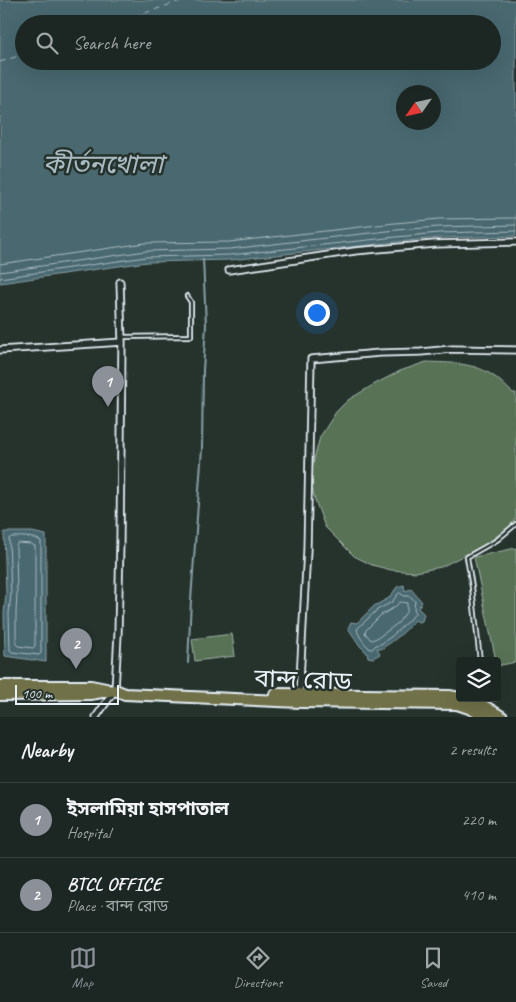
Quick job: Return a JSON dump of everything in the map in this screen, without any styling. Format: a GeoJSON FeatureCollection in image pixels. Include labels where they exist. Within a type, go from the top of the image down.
{"type":"FeatureCollection","features":[{"type":"Feature","properties":{"kind":"highway","name":"বান্দ রোড"},"geometry":{"type":"LineString","coordinates":[[0,686],[91,686],[115,690],[125,694],[457,704],[469,708],[484,709]]}},
{"type":"Feature","properties":{"kind":"highway","name":"বান্দ রোড"},"geometry":{"type":"LineString","coordinates":[[0,695],[90,694],[115,690]]}},
{"type":"Feature","properties":{"kind":"highway","name":"বান্দ রোড"},"geometry":{"type":"LineString","coordinates":[[299,698],[456,697]]}},
{"type":"Feature","properties":{"kind":"highway","name":"বান্দ রোড"},"geometry":{"type":"LineString","coordinates":[[471,702],[502,717]]}},
{"type":"Feature","properties":{"kind":"street"},"geometry":{"type":"LineString","coordinates":[[229,270],[365,250],[435,244],[516,242]]}},
{"type":"Feature","properties":{"kind":"street"},"geometry":{"type":"LineString","coordinates":[[96,717],[115,690],[120,541],[122,340],[120,282]]}},
{"type":"Feature","properties":{"kind":"street"},"geometry":{"type":"LineString","coordinates":[[0,350],[122,340]]}},
{"type":"Feature","properties":{"kind":"street"},"geometry":{"type":"LineString","coordinates":[[299,698],[307,550],[311,359],[452,349],[516,350]]}},
{"type":"Feature","properties":{"kind":"lane"},"geometry":{"type":"LineString","coordinates":[[122,340],[191,336],[191,302],[187,296]]}},
{"type":"Feature","properties":{"kind":"lane"},"geometry":{"type":"LineString","coordinates":[[480,657],[467,557],[497,540],[516,524]]}},
{"type":"Feature","properties":{"kind":"green space"},"geometry":{"type":"Polygon","coordinates":[[[426,362],[462,364],[479,368],[495,377],[513,393],[516,393],[516,518],[511,525],[488,543],[441,567],[416,572],[391,570],[372,565],[354,556],[325,527],[310,480],[320,437],[336,412],[348,400],[373,385],[400,371],[426,362]]]}},
{"type":"Feature","properties":{"kind":"green space"},"geometry":{"type":"Polygon","coordinates":[[[516,548],[516,662],[501,665],[501,657],[495,657],[474,557],[516,548]]]}},
{"type":"Feature","properties":{"kind":"green space"},"geometry":{"type":"Polygon","coordinates":[[[232,634],[235,656],[195,661],[192,639],[232,634]]]}},
{"type":"Feature","properties":{"kind":"water","name":"কীর্তনখোলা"},"geometry":{"type":"Polygon","coordinates":[[[0,0],[516,0],[516,236],[439,238],[230,260],[147,262],[0,283],[0,0]]]}},
{"type":"Feature","properties":{"kind":"water"},"geometry":{"type":"Polygon","coordinates":[[[4,532],[32,532],[46,535],[46,662],[5,656],[4,532]]]}},
{"type":"Feature","properties":{"kind":"water"},"geometry":{"type":"Polygon","coordinates":[[[404,585],[405,591],[411,589],[422,602],[418,608],[424,614],[422,621],[418,622],[415,620],[390,643],[381,649],[377,648],[380,654],[373,658],[368,657],[348,628],[351,622],[357,623],[374,606],[389,598],[397,587],[404,585]]]}},
{"type":"Feature","properties":{"kind":"waterway"},"geometry":{"type":"LineString","coordinates":[[188,663],[202,448],[203,370],[206,325],[203,259]]}},
{"type":"Feature","properties":{"kind":"ferry route"},"geometry":{"type":"LineString","coordinates":[[139,15],[183,0]]}},
{"type":"Feature","properties":{"kind":"ferry route"},"geometry":{"type":"LineString","coordinates":[[0,62],[15,57]]}},
{"type":"Feature","properties":{"kind":"place","name":"ইসলামিয়া হাসপাতাল"},"geometry":{"type":"Point","coordinates":[108,407]}},
{"type":"Feature","properties":{"kind":"place","name":"BTCL OFFICE"},"geometry":{"type":"Point","coordinates":[76,669]}}]}
